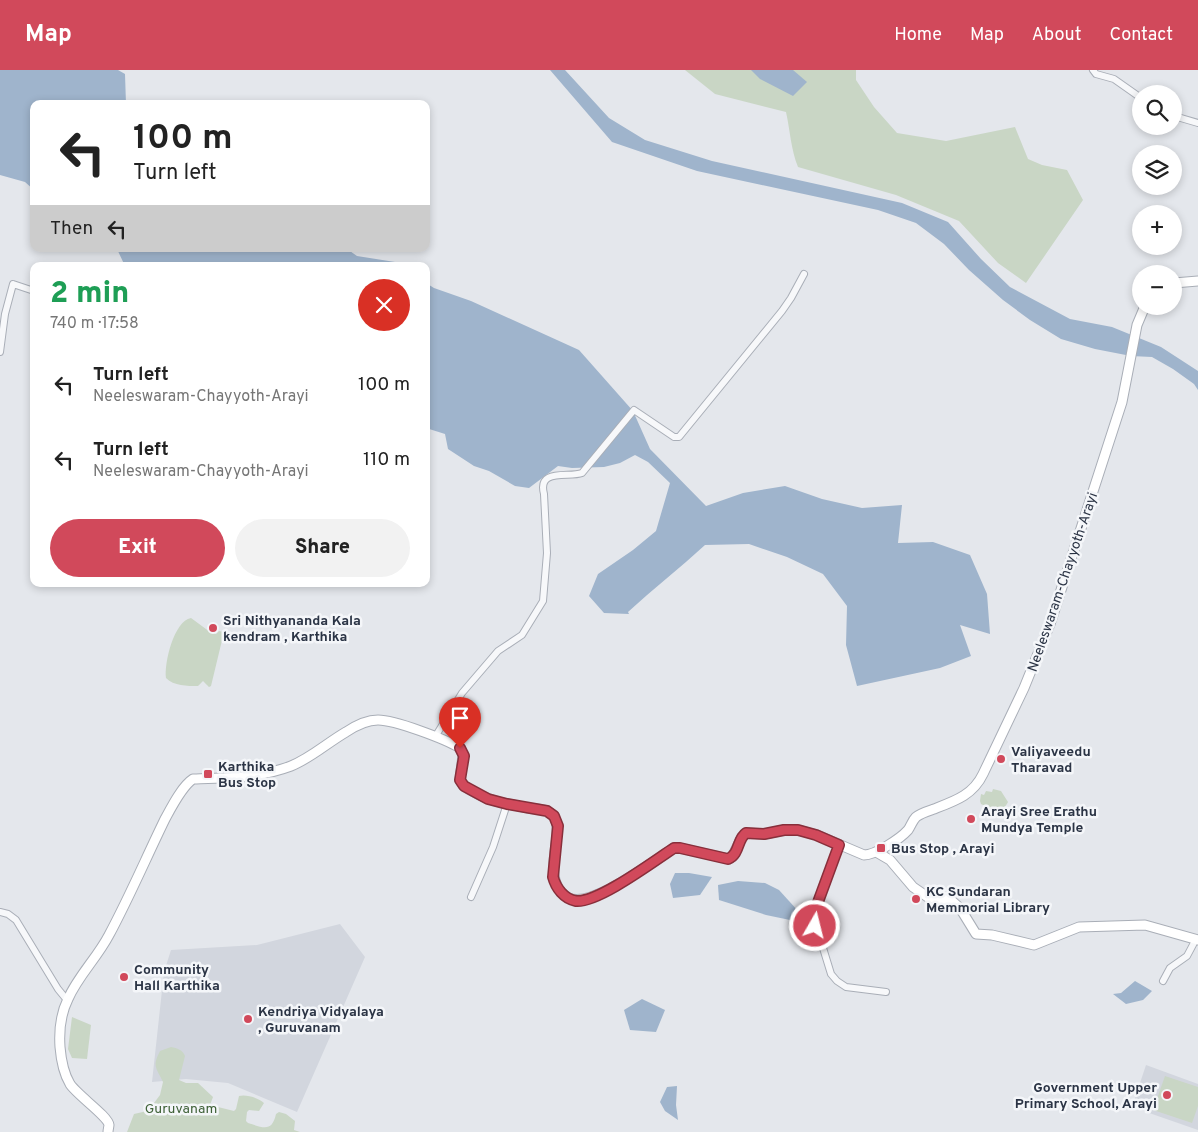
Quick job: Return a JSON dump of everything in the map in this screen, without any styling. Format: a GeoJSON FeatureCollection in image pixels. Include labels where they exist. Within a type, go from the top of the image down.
{"type":"FeatureCollection","features":[{"type":"Feature","properties":{"kind":"main road"},"geometry":{"type":"LineString","coordinates":[[1182,283],[1198,280]]}},
{"type":"Feature","properties":{"kind":"main road","name":"Neeleswaram-Chayyoth-Arayi"},"geometry":{"type":"LineString","coordinates":[[878,852],[902,835],[916,817],[969,794],[978,784],[1024,688],[1050,624],[1122,402],[1137,325],[1141,315]]}},
{"type":"Feature","properties":{"kind":"main road"},"geometry":{"type":"LineString","coordinates":[[108,1132],[109,1124],[107,1119],[75,1090],[69,1082],[60,1048],[61,1027],[67,1000],[76,982],[108,936],[170,808],[193,779],[259,775],[294,765],[346,732],[367,722],[378,720],[391,722],[456,746],[462,751],[464,756],[460,780],[464,786],[488,799],[547,811],[554,816],[558,826],[553,869],[555,884],[564,895],[576,901],[604,891],[633,876],[674,848],[728,859],[732,858],[742,837],[746,833],[764,834],[784,830],[798,830],[816,835],[864,855],[878,852],[890,860],[913,887],[929,898],[951,900],[960,908],[976,934],[992,935],[1034,945],[1079,927],[1145,925],[1197,939]]}},
{"type":"Feature","properties":{"kind":"street"},"geometry":{"type":"LineString","coordinates":[[1093,70],[1096,74],[1114,79],[1132,92]]}},
{"type":"Feature","properties":{"kind":"street"},"geometry":{"type":"LineString","coordinates":[[1182,118],[1198,123]]}},
{"type":"Feature","properties":{"kind":"street"},"geometry":{"type":"LineString","coordinates":[[435,737],[462,693],[498,651],[522,635],[543,601],[547,553],[542,487],[544,482],[548,478],[564,473],[571,475],[582,473],[634,410],[676,438],[679,437],[782,311],[804,274]]}},
{"type":"Feature","properties":{"kind":"street"},"geometry":{"type":"LineString","coordinates":[[0,352],[4,321],[13,284],[30,290]]}},
{"type":"Feature","properties":{"kind":"street"},"geometry":{"type":"LineString","coordinates":[[471,897],[493,847],[507,804]]}},
{"type":"Feature","properties":{"kind":"street"},"geometry":{"type":"LineString","coordinates":[[839,845],[814,913],[815,926],[831,974],[837,981],[846,987],[886,992]]}},
{"type":"Feature","properties":{"kind":"street"},"geometry":{"type":"LineString","coordinates":[[0,912],[8,914],[16,920],[58,989],[67,1000]]}},
{"type":"Feature","properties":{"kind":"street"},"geometry":{"type":"LineString","coordinates":[[1163,981],[1170,968],[1187,956],[1197,939]]}},
{"type":"Feature","properties":{"kind":"shaded area","name":"Kendriya Vidyalaya , Guruvanam"},"geometry":{"type":"Polygon","coordinates":[[[340,924],[365,957],[297,1112],[228,1083],[186,1079],[152,1082],[164,972],[171,950],[257,945],[340,924]]]}},
{"type":"Feature","properties":{"kind":"shaded area","name":"Government Upper Primary School, Arayi"},"geometry":{"type":"Polygon","coordinates":[[[1146,1065],[1198,1084],[1198,1130],[1132,1107],[1146,1065]]]}},
{"type":"Feature","properties":{"kind":"green space"},"geometry":{"type":"Polygon","coordinates":[[[685,70],[856,70],[856,80],[874,107],[897,133],[946,141],[1015,127],[1028,159],[1042,165],[1067,170],[1083,200],[1026,283],[998,263],[959,221],[896,195],[798,167],[792,147],[786,112],[715,94],[685,70]]]}},
{"type":"Feature","properties":{"kind":"green space"},"geometry":{"type":"Polygon","coordinates":[[[191,618],[210,632],[216,634],[219,631],[224,632],[211,686],[209,687],[203,681],[198,686],[185,686],[173,683],[166,678],[169,653],[175,634],[185,621],[191,618]]]}},
{"type":"Feature","properties":{"kind":"green space"},"geometry":{"type":"Polygon","coordinates":[[[993,789],[1001,791],[1008,802],[1002,809],[996,810],[981,804],[981,794],[984,795],[986,791],[992,792],[993,789]]]}},
{"type":"Feature","properties":{"kind":"green space"},"geometry":{"type":"Polygon","coordinates":[[[72,1017],[91,1025],[87,1059],[72,1058],[68,1049],[72,1017]]]}},
{"type":"Feature","properties":{"kind":"green space","name":"Guruvanam"},"geometry":{"type":"Polygon","coordinates":[[[171,1047],[180,1050],[185,1056],[179,1080],[186,1083],[198,1083],[213,1097],[210,1105],[234,1111],[239,1096],[252,1097],[264,1103],[259,1111],[249,1110],[247,1112],[246,1121],[248,1123],[263,1127],[270,1126],[279,1112],[286,1114],[295,1121],[294,1130],[300,1132],[127,1132],[134,1114],[147,1111],[160,1095],[163,1082],[156,1067],[156,1060],[160,1051],[171,1047]]]}},
{"type":"Feature","properties":{"kind":"green space"},"geometry":{"type":"Polygon","coordinates":[[[1165,1076],[1198,1087],[1198,1106],[1192,1123],[1153,1110],[1165,1076]]]}},
{"type":"Feature","properties":{"kind":"water"},"geometry":{"type":"Polygon","coordinates":[[[0,70],[118,70],[125,74],[126,100],[30,100],[30,186],[25,182],[0,175],[0,70]]]}},
{"type":"Feature","properties":{"kind":"water"},"geometry":{"type":"Polygon","coordinates":[[[550,70],[565,70],[609,118],[645,140],[712,161],[902,203],[948,222],[981,259],[1010,287],[1070,319],[1112,327],[1161,347],[1198,371],[1198,390],[1194,384],[1152,357],[1131,356],[1095,349],[1061,339],[1030,320],[1003,300],[969,270],[944,244],[916,223],[878,210],[697,171],[612,142],[550,70]]]}},
{"type":"Feature","properties":{"kind":"water"},"geometry":{"type":"Polygon","coordinates":[[[751,70],[793,70],[807,82],[793,96],[760,79],[751,70]]]}},
{"type":"Feature","properties":{"kind":"water"},"geometry":{"type":"Polygon","coordinates":[[[118,252],[351,252],[357,256],[395,262],[123,262],[118,252]]]}},
{"type":"Feature","properties":{"kind":"water"},"geometry":{"type":"Polygon","coordinates":[[[430,286],[471,301],[579,350],[633,411],[650,449],[706,506],[743,493],[785,486],[822,499],[862,508],[902,505],[898,543],[933,542],[970,555],[987,594],[990,634],[960,625],[971,656],[940,668],[857,686],[846,645],[847,606],[823,574],[787,557],[749,544],[705,545],[628,612],[629,614],[604,613],[589,596],[598,574],[633,550],[656,531],[670,483],[648,462],[635,455],[620,463],[604,467],[572,468],[558,466],[529,488],[515,486],[489,471],[474,466],[448,449],[445,434],[430,429],[430,286]]]}},
{"type":"Feature","properties":{"kind":"water"},"geometry":{"type":"Polygon","coordinates":[[[675,873],[689,873],[712,877],[700,895],[673,898],[670,884],[675,873]]]}},
{"type":"Feature","properties":{"kind":"water"},"geometry":{"type":"Polygon","coordinates":[[[738,881],[765,883],[779,890],[799,912],[790,920],[766,915],[719,900],[718,885],[738,881]]]}},
{"type":"Feature","properties":{"kind":"water"},"geometry":{"type":"Polygon","coordinates":[[[1135,981],[1152,991],[1143,1000],[1126,1004],[1113,994],[1121,993],[1135,981]]]}},
{"type":"Feature","properties":{"kind":"water"},"geometry":{"type":"Polygon","coordinates":[[[642,999],[665,1010],[656,1032],[630,1030],[624,1010],[642,999]]]}},
{"type":"Feature","properties":{"kind":"water"},"geometry":{"type":"Polygon","coordinates":[[[677,1086],[676,1105],[678,1120],[665,1111],[660,1102],[667,1087],[677,1086]]]}},
{"type":"Feature","properties":{"kind":"place","name":"Sri Nithyananda Kala kendram , Karthika"},"geometry":{"type":"Point","coordinates":[213,628]}},
{"type":"Feature","properties":{"kind":"place","name":"Valiyaveedu Tharavad"},"geometry":{"type":"Point","coordinates":[1001,759]}},
{"type":"Feature","properties":{"kind":"place","name":"Karthika Bus Stop"},"geometry":{"type":"Point","coordinates":[208,774]}},
{"type":"Feature","properties":{"kind":"place","name":"Arayi Sree Erathu Mundya Temple"},"geometry":{"type":"Point","coordinates":[971,819]}},
{"type":"Feature","properties":{"kind":"place","name":"Bus Stop , Arayi"},"geometry":{"type":"Point","coordinates":[881,848]}},
{"type":"Feature","properties":{"kind":"place","name":"KC Sundaran Memmorial Library"},"geometry":{"type":"Point","coordinates":[916,899]}},
{"type":"Feature","properties":{"kind":"place","name":"Community Hall Karthika"},"geometry":{"type":"Point","coordinates":[124,977]}},
{"type":"Feature","properties":{"kind":"place","name":"Kendriya Vidyalaya , Guruvanam"},"geometry":{"type":"Point","coordinates":[248,1019]}},
{"type":"Feature","properties":{"kind":"place","name":"Government Upper Primary School, Arayi"},"geometry":{"type":"Point","coordinates":[1167,1095]}},
{"type":"Feature","properties":{"kind":"route"},"geometry":{"type":"LineString","coordinates":[[460,748],[464,756],[460,772],[461,784],[488,799],[547,811],[554,816],[558,826],[553,877],[559,890],[569,898],[576,901],[582,900],[604,891],[633,876],[674,848],[728,859],[732,858],[735,854],[743,834],[764,834],[784,830],[798,830],[839,845],[814,913],[815,926]]}}]}
